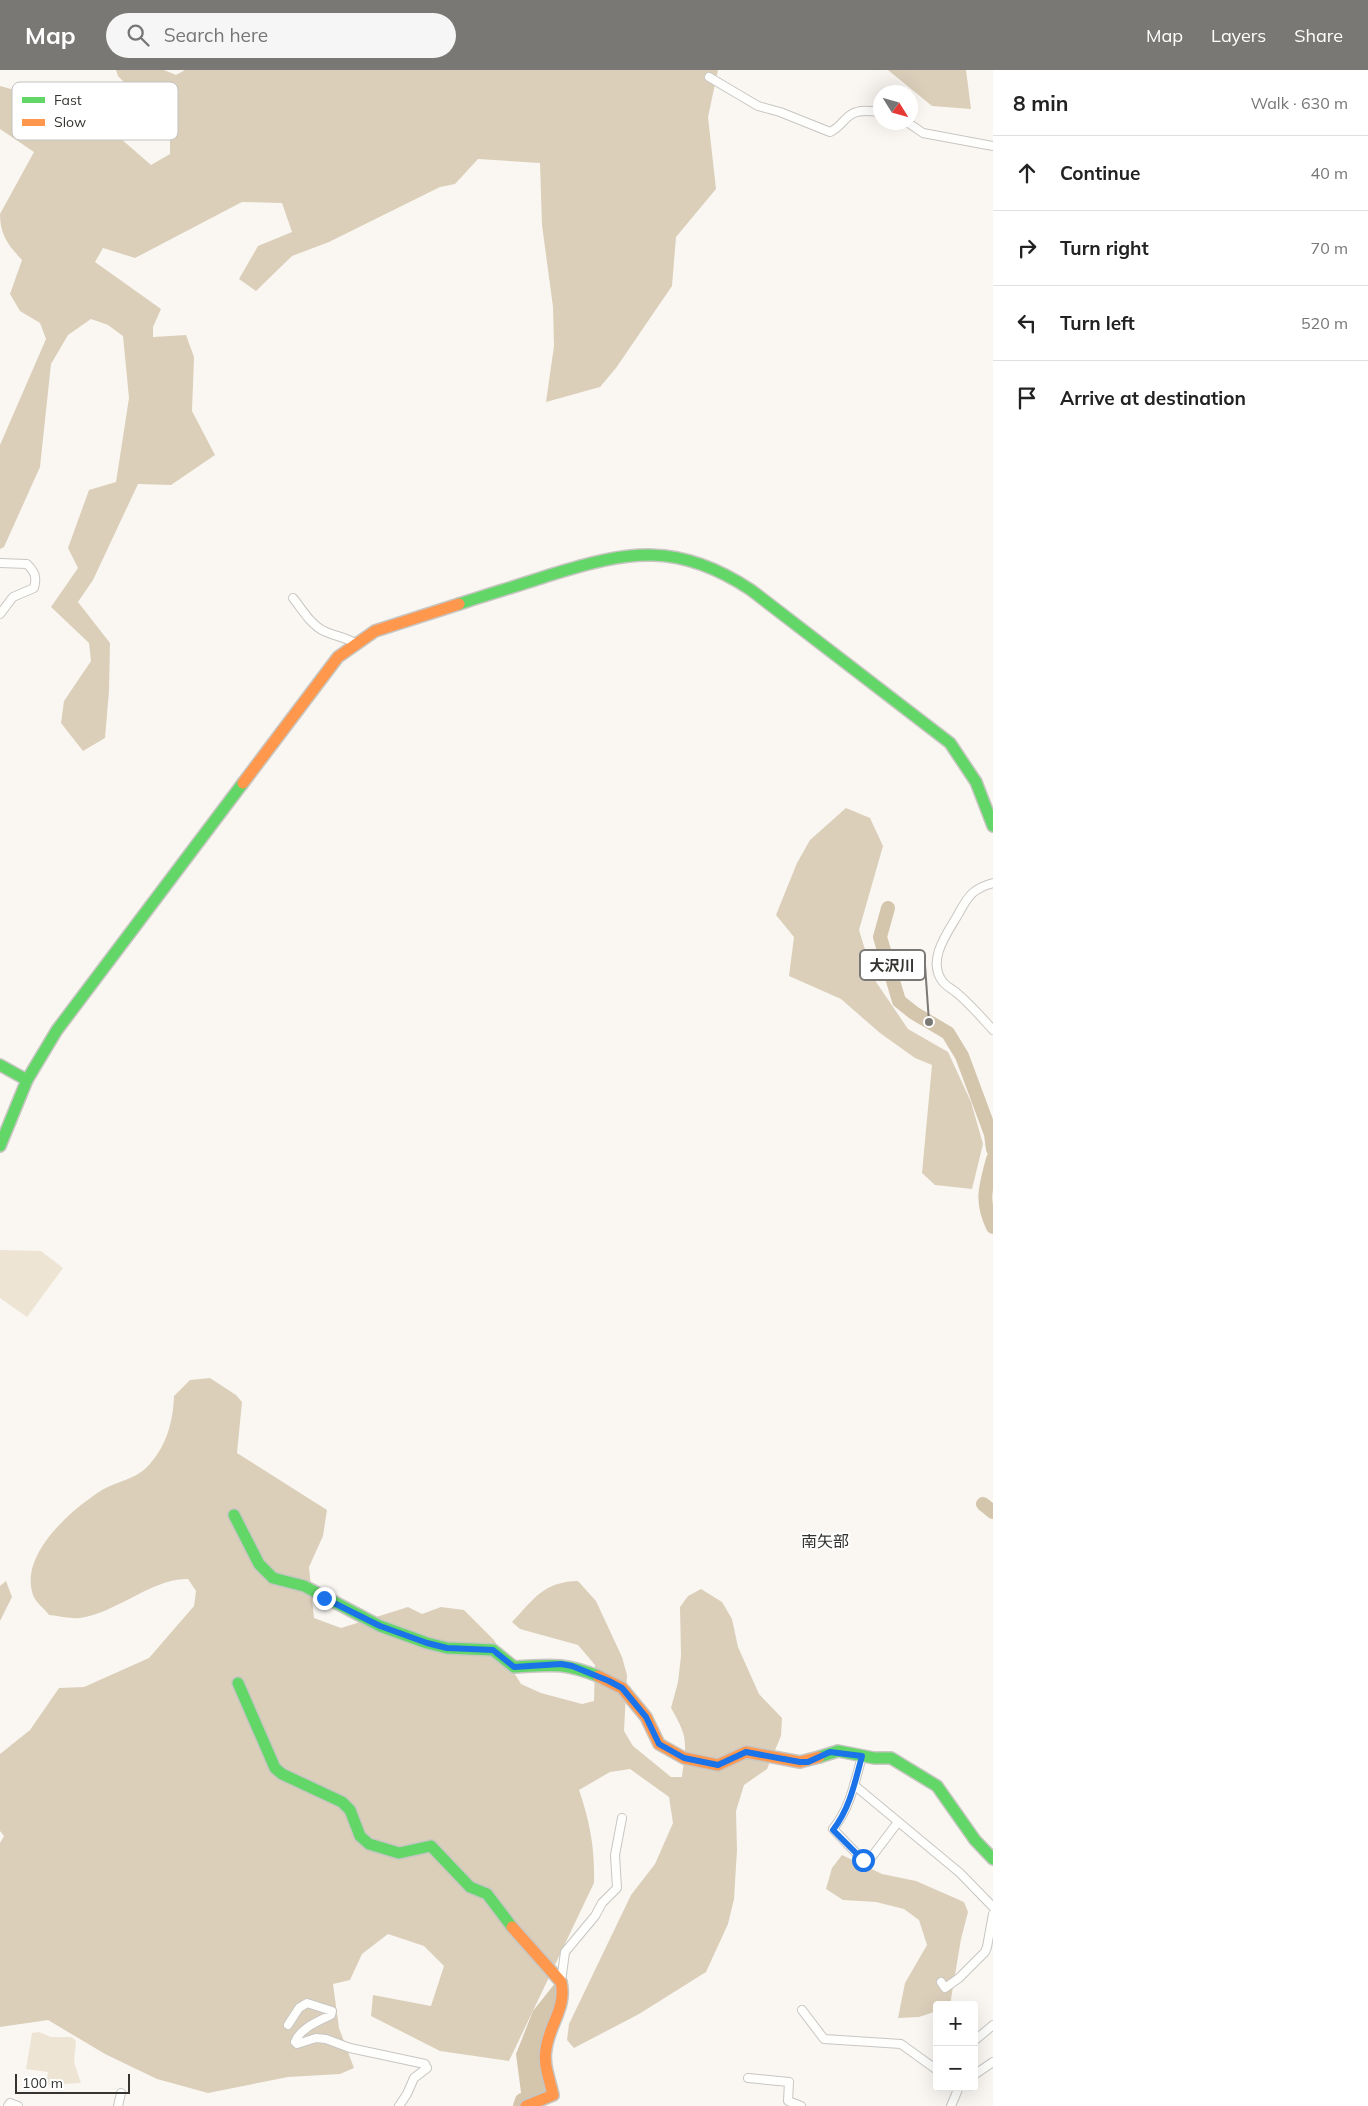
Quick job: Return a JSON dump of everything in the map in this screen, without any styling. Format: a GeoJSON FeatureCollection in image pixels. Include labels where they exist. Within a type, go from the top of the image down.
{"type":"FeatureCollection","features":[{"type":"Feature","properties":{"kind":"street"},"geometry":{"type":"LineString","coordinates":[[709,76],[758,106],[780,112],[830,132],[840,128],[852,113],[873,111]]}},
{"type":"Feature","properties":{"kind":"street"},"geometry":{"type":"LineString","coordinates":[[918,130],[923,133],[993,146]]}},
{"type":"Feature","properties":{"kind":"street"},"geometry":{"type":"LineString","coordinates":[[0,1146],[27,1080],[56,1030],[329,667],[355,643],[384,628],[600,559],[641,554],[682,558],[730,576],[751,590],[943,738],[966,763],[978,784],[993,826]]}},
{"type":"Feature","properties":{"kind":"street"},"geometry":{"type":"LineString","coordinates":[[0,563],[27,564],[34,571],[36,580],[34,588],[13,597],[0,614]]}},
{"type":"Feature","properties":{"kind":"street"},"geometry":{"type":"LineString","coordinates":[[293,598],[308,618],[323,631],[355,643]]}},
{"type":"Feature","properties":{"kind":"street"},"geometry":{"type":"LineString","coordinates":[[993,883],[975,889],[969,895],[946,935],[939,950],[937,960],[943,982],[980,1015],[993,1030]]}},
{"type":"Feature","properties":{"kind":"street"},"geometry":{"type":"LineString","coordinates":[[0,1065],[27,1080]]}},
{"type":"Feature","properties":{"kind":"street"},"geometry":{"type":"LineString","coordinates":[[234,1515],[259,1564],[273,1578],[304,1586],[380,1626],[427,1643],[447,1648],[493,1650],[514,1667],[561,1664],[572,1666],[609,1681],[622,1688],[646,1717],[659,1744],[677,1756],[701,1763],[718,1765],[746,1752],[800,1762],[808,1762],[830,1752],[898,1760],[937,1786],[975,1840],[993,1859]]}},
{"type":"Feature","properties":{"kind":"street"},"geometry":{"type":"LineString","coordinates":[[238,1683],[275,1768],[282,1774],[342,1802],[350,1810],[360,1836],[369,1844],[399,1853],[431,1846],[470,1887],[487,1894],[520,1937],[561,1982],[565,1991],[564,1998],[553,2021],[545,2056],[553,2095],[526,2106]]}},
{"type":"Feature","properties":{"kind":"street"},"geometry":{"type":"LineString","coordinates":[[862,1756],[854,1786],[842,1818],[833,1830],[863,1860],[870,1859],[898,1822]]}},
{"type":"Feature","properties":{"kind":"street"},"geometry":{"type":"LineString","coordinates":[[854,1786],[960,1873],[993,1907]]}},
{"type":"Feature","properties":{"kind":"street"},"geometry":{"type":"LineString","coordinates":[[561,1982],[565,1952],[595,1916],[602,1904],[617,1888],[614,1855],[622,1818]]}},
{"type":"Feature","properties":{"kind":"street"},"geometry":{"type":"LineString","coordinates":[[942,1982],[946,1988],[959,1978],[988,1947],[993,1914]]}},
{"type":"Feature","properties":{"kind":"street"},"geometry":{"type":"LineString","coordinates":[[288,2026],[299,2008],[307,2003],[328,2008],[332,2011],[331,2016],[314,2023],[295,2042],[303,2043],[316,2038],[350,2048],[425,2064],[427,2068],[414,2078],[399,2106]]}},
{"type":"Feature","properties":{"kind":"street"},"geometry":{"type":"LineString","coordinates":[[802,2010],[824,2039],[901,2044],[933,2067]]}},
{"type":"Feature","properties":{"kind":"street"},"geometry":{"type":"LineString","coordinates":[[978,2038],[993,2025]]}},
{"type":"Feature","properties":{"kind":"street"},"geometry":{"type":"LineString","coordinates":[[978,2071],[993,2062]]}},
{"type":"Feature","properties":{"kind":"street"},"geometry":{"type":"LineString","coordinates":[[748,2078],[789,2082],[788,2101],[801,2106]]}},
{"type":"Feature","properties":{"kind":"street"},"geometry":{"type":"LineString","coordinates":[[951,2106],[957,2091]]}},
{"type":"Feature","properties":{"kind":"street"},"geometry":{"type":"LineString","coordinates":[[118,2106],[121,2093]]}},
{"type":"Feature","properties":{"kind":"street"},"geometry":{"type":"LineString","coordinates":[[8,2106],[10,2103],[18,2106]]}},
{"type":"Feature","properties":{"kind":"shaded area"},"geometry":{"type":"Polygon","coordinates":[[[116,70],[164,70],[176,75],[185,70],[718,70],[708,117],[716,189],[676,237],[672,286],[616,368],[600,387],[546,402],[554,346],[553,307],[542,225],[540,163],[478,159],[455,184],[440,187],[329,242],[292,256],[256,291],[239,279],[258,246],[292,232],[282,203],[242,202],[135,258],[103,248],[95,262],[161,309],[153,327],[153,337],[186,335],[194,357],[192,411],[215,455],[171,485],[138,484],[93,580],[78,602],[110,643],[109,691],[105,738],[83,751],[61,723],[64,701],[91,661],[89,643],[51,607],[78,568],[68,548],[89,490],[116,482],[129,398],[123,336],[108,325],[91,319],[68,335],[51,364],[40,467],[4,547],[0,549],[0,445],[46,339],[40,323],[20,311],[10,294],[22,260],[3,234],[0,214],[34,152],[16,140],[122,140],[151,165],[170,154],[170,140],[178,140],[178,82],[124,82],[118,76],[116,70]]]}},
{"type":"Feature","properties":{"kind":"shaded area"},"geometry":{"type":"Polygon","coordinates":[[[888,70],[966,70],[971,109],[932,106],[918,95],[918,85],[906,85],[888,70]]]}},
{"type":"Feature","properties":{"kind":"shaded area"},"geometry":{"type":"Polygon","coordinates":[[[0,86],[12,89],[12,137],[0,129],[0,86]]]}},
{"type":"Feature","properties":{"kind":"shaded area"},"geometry":{"type":"Polygon","coordinates":[[[846,808],[870,818],[883,846],[859,930],[874,979],[908,1029],[948,1052],[971,1102],[983,1144],[972,1189],[935,1185],[922,1173],[932,1065],[915,1058],[880,1033],[841,999],[789,976],[794,937],[776,915],[797,863],[810,840],[846,808]]]}},
{"type":"Feature","properties":{"kind":"shaded area"},"geometry":{"type":"Polygon","coordinates":[[[0,1250],[41,1251],[63,1268],[27,1317],[0,1298],[0,1250]]]}},
{"type":"Feature","properties":{"kind":"shaded area"},"geometry":{"type":"Polygon","coordinates":[[[210,1378],[236,1395],[242,1402],[237,1453],[327,1510],[323,1536],[309,1567],[314,1618],[341,1628],[408,1607],[422,1614],[441,1607],[464,1610],[494,1640],[521,1684],[541,1693],[582,1704],[594,1701],[595,1665],[578,1645],[520,1629],[512,1622],[533,1599],[548,1588],[566,1582],[578,1581],[596,1601],[622,1657],[627,1675],[624,1731],[633,1746],[671,1777],[682,1777],[685,1748],[681,1727],[671,1708],[678,1682],[681,1656],[680,1607],[688,1596],[701,1589],[722,1602],[732,1619],[738,1647],[759,1694],[782,1718],[781,1736],[767,1769],[744,1785],[736,1811],[737,1850],[734,1899],[728,1924],[706,1972],[639,2014],[574,2048],[567,2040],[569,2024],[631,1895],[655,1864],[673,1823],[669,1797],[630,1769],[610,1772],[579,1790],[591,1836],[594,1859],[594,1883],[509,2061],[440,2051],[371,2016],[373,1995],[431,2006],[444,1966],[424,1946],[388,1934],[362,1954],[350,1980],[333,1984],[339,2028],[354,2068],[340,2074],[288,2077],[208,2093],[157,2079],[105,2054],[48,2020],[0,2027],[0,1843],[4,1836],[0,1831],[0,1754],[30,1730],[59,1688],[84,1687],[149,1658],[194,1606],[196,1591],[188,1579],[175,1580],[149,1589],[94,1615],[69,1618],[49,1615],[33,1595],[31,1579],[34,1564],[51,1534],[77,1509],[102,1490],[136,1475],[146,1468],[159,1452],[167,1435],[172,1416],[174,1396],[190,1380],[210,1378]]]}},
{"type":"Feature","properties":{"kind":"shaded area"},"geometry":{"type":"Polygon","coordinates":[[[6,1581],[12,1597],[0,1621],[0,1586],[6,1581]]]}},
{"type":"Feature","properties":{"kind":"shaded area"},"geometry":{"type":"Polygon","coordinates":[[[842,1855],[882,1874],[916,1881],[964,1902],[968,1912],[961,1939],[951,2001],[933,2001],[933,2012],[919,2017],[898,2018],[905,1983],[927,1945],[919,1920],[904,1909],[876,1902],[843,1900],[826,1889],[832,1868],[842,1855]]]}},
{"type":"Feature","properties":{"kind":"shaded area"},"geometry":{"type":"Polygon","coordinates":[[[556,1982],[563,1991],[543,2056],[552,2094],[522,2100],[516,2054],[533,2011],[556,1982]]]}},
{"type":"Feature","properties":{"kind":"shaded area"},"geometry":{"type":"Polygon","coordinates":[[[39,2032],[51,2037],[72,2037],[76,2041],[74,2062],[81,2083],[46,2085],[48,2072],[26,2069],[32,2033],[39,2032]]]}},
{"type":"Feature","properties":{"kind":"waterway"},"geometry":{"type":"LineString","coordinates":[[888,908],[880,937],[899,1001],[914,1013],[948,1033],[962,1056],[991,1134],[993,1149]]}},
{"type":"Feature","properties":{"kind":"waterway"},"geometry":{"type":"LineString","coordinates":[[993,1159],[985,1193],[985,1201],[993,1227]]}},
{"type":"Feature","properties":{"kind":"waterway"},"geometry":{"type":"LineString","coordinates":[[983,1504],[993,1512]]}},
{"type":"Feature","properties":{"kind":"waterway"},"geometry":{"type":"LineString","coordinates":[[520,2106],[522,2100]]}},
{"type":"Feature","properties":{"kind":"traffic: fast"},"geometry":{"type":"LineString","coordinates":[[459,604],[578,566],[629,556],[653,555],[677,558],[700,564],[725,575],[751,590],[950,743],[976,782],[993,826]]}},
{"type":"Feature","properties":{"kind":"traffic: fast"},"geometry":{"type":"LineString","coordinates":[[27,1080],[57,1030],[243,783]]}},
{"type":"Feature","properties":{"kind":"traffic: fast"},"geometry":{"type":"LineString","coordinates":[[0,1065],[27,1080],[0,1146]]}},
{"type":"Feature","properties":{"kind":"traffic: fast"},"geometry":{"type":"LineString","coordinates":[[234,1515],[259,1564],[273,1578],[304,1586],[380,1626],[447,1648],[493,1650],[514,1667],[556,1665],[575,1668],[598,1676]]}},
{"type":"Feature","properties":{"kind":"traffic: fast"},"geometry":{"type":"LineString","coordinates":[[238,1683],[275,1768],[282,1774],[342,1802],[350,1810],[360,1836],[369,1844],[399,1853],[431,1846],[470,1887],[487,1894],[512,1927]]}},
{"type":"Feature","properties":{"kind":"traffic: fast"},"geometry":{"type":"LineString","coordinates":[[819,1757],[838,1751],[874,1758],[891,1758],[937,1786],[975,1840],[993,1859]]}},
{"type":"Feature","properties":{"kind":"traffic: slow"},"geometry":{"type":"LineString","coordinates":[[243,783],[338,657],[375,631],[459,604]]}},
{"type":"Feature","properties":{"kind":"traffic: slow"},"geometry":{"type":"LineString","coordinates":[[598,1676],[622,1688],[646,1717],[659,1744],[684,1758],[718,1765],[746,1752],[800,1762],[819,1757]]}},
{"type":"Feature","properties":{"kind":"traffic: slow"},"geometry":{"type":"LineString","coordinates":[[512,1927],[561,1982],[562,1991],[560,2008],[548,2040],[545,2055],[553,2095],[526,2106]]}},
{"type":"Feature","properties":{"kind":"place","name":"大沢川"},"geometry":{"type":"Point","coordinates":[929,1022]}},
{"type":"Feature","properties":{"kind":"district","name":"南矢部"},"geometry":{"type":"Point","coordinates":[825,1541]}},
{"type":"Feature","properties":{"kind":"route"},"geometry":{"type":"LineString","coordinates":[[324,1598],[380,1626],[427,1643],[447,1648],[493,1650],[514,1667],[542,1664],[572,1666],[587,1674],[609,1681],[622,1688],[646,1717],[655,1740],[677,1756],[701,1763],[718,1765],[746,1752],[800,1762],[808,1762],[830,1752],[838,1751],[862,1756],[850,1798],[842,1818],[833,1830],[863,1860]]}}]}
